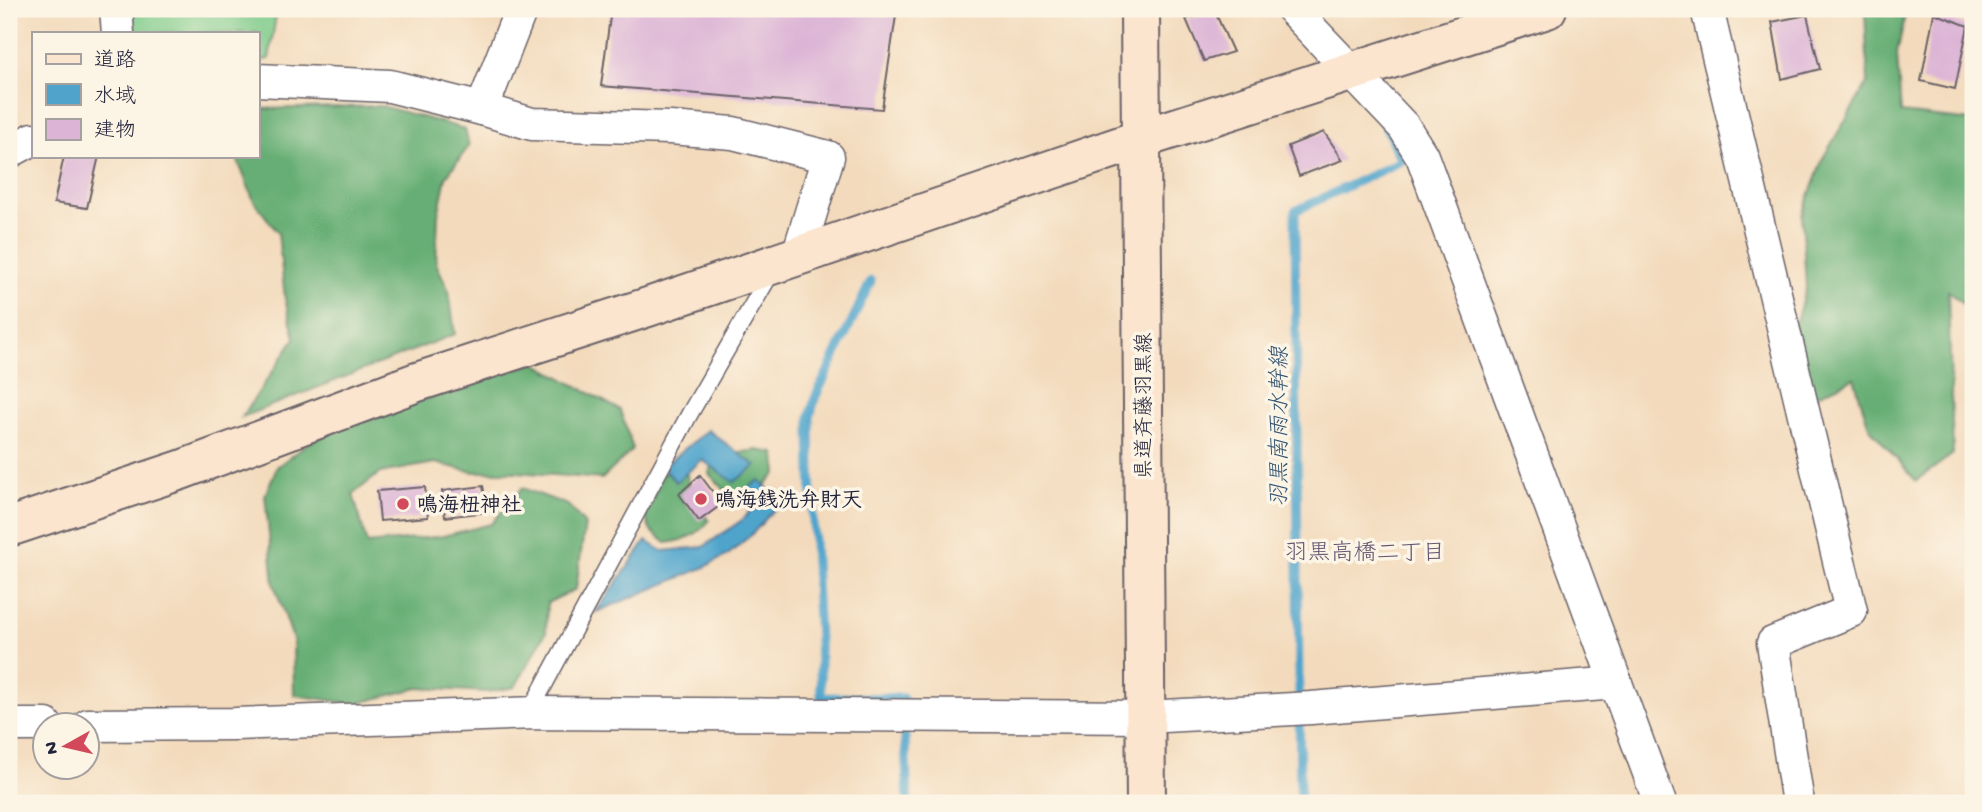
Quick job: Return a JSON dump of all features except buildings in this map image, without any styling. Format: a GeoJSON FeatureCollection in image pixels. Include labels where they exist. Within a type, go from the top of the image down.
{"type":"FeatureCollection","features":[{"type":"Feature","properties":{"kind":"street"},"geometry":{"type":"LineString","coordinates":[[116,9],[118,32]]}},
{"type":"Feature","properties":{"kind":"street"},"geometry":{"type":"LineString","coordinates":[[482,109],[521,9]]}},
{"type":"Feature","properties":{"kind":"street","name":"県道斉藤羽黒線"},"geometry":{"type":"LineString","coordinates":[[1140,9],[1146,803]]}},
{"type":"Feature","properties":{"kind":"street"},"geometry":{"type":"LineString","coordinates":[[1292,9],[1404,127],[1422,156],[1660,803]]}},
{"type":"Feature","properties":{"kind":"street"},"geometry":{"type":"LineString","coordinates":[[9,527],[181,470],[417,382],[648,307],[1141,139],[1547,9]]}},
{"type":"Feature","properties":{"kind":"street"},"geometry":{"type":"LineString","coordinates":[[1707,9],[1851,611],[1773,643],[1798,803]]}},
{"type":"Feature","properties":{"kind":"street"},"geometry":{"type":"LineString","coordinates":[[259,80],[390,86],[532,124],[670,128],[733,133],[828,157],[787,259]]}},
{"type":"Feature","properties":{"kind":"street"},"geometry":{"type":"LineString","coordinates":[[9,152],[32,140]]}},
{"type":"Feature","properties":{"kind":"street"},"geometry":{"type":"LineString","coordinates":[[102,725],[235,724],[528,713],[1145,717],[1299,709],[1616,683]]}},
{"type":"Feature","properties":{"kind":"street"},"geometry":{"type":"LineString","coordinates":[[9,725],[32,725]]}},
{"type":"Feature","properties":{"kind":"lane"},"geometry":{"type":"LineString","coordinates":[[528,713],[683,426],[787,259]]}},
{"type":"Feature","properties":{"kind":"green space"},"geometry":{"type":"Polygon","coordinates":[[[132,9],[277,9],[269,59],[259,61],[259,32],[134,32],[132,9]]]}},
{"type":"Feature","properties":{"kind":"green space"},"geometry":{"type":"Polygon","coordinates":[[[1865,9],[1906,10],[1897,54],[1901,113],[1973,121],[1973,312],[1948,291],[1953,454],[1916,481],[1869,427],[1854,378],[1803,402],[1785,357],[1806,288],[1802,215],[1823,158],[1868,82],[1865,9]]]}},
{"type":"Feature","properties":{"kind":"green space"},"geometry":{"type":"Polygon","coordinates":[[[382,106],[465,129],[469,146],[446,177],[438,215],[436,263],[449,291],[455,334],[242,417],[295,338],[285,299],[278,233],[254,201],[237,158],[259,158],[259,109],[382,106]]]}},
{"type":"Feature","properties":{"kind":"green space"},"geometry":{"type":"Polygon","coordinates":[[[535,363],[620,410],[633,449],[602,479],[517,472],[474,472],[435,463],[380,473],[353,494],[367,544],[443,536],[491,524],[522,488],[568,505],[585,524],[576,589],[547,603],[546,632],[515,687],[487,692],[418,688],[355,704],[294,695],[293,639],[274,584],[265,495],[277,467],[312,440],[535,363]]]}},
{"type":"Feature","properties":{"kind":"green space"},"geometry":{"type":"Polygon","coordinates":[[[757,450],[775,453],[777,473],[753,499],[730,508],[724,489],[709,474],[714,451],[730,454],[757,450]]]}},
{"type":"Feature","properties":{"kind":"green space"},"geometry":{"type":"Polygon","coordinates":[[[685,466],[692,498],[709,521],[690,537],[666,543],[650,530],[644,512],[654,500],[650,478],[685,466]]]}},
{"type":"Feature","properties":{"kind":"water"},"geometry":{"type":"Polygon","coordinates":[[[708,430],[756,466],[734,482],[702,460],[676,482],[662,467],[708,430]]]}},
{"type":"Feature","properties":{"kind":"water"},"geometry":{"type":"Polygon","coordinates":[[[759,480],[781,502],[754,532],[728,555],[596,612],[646,541],[663,551],[703,547],[742,520],[751,510],[738,496],[759,480]]]}},
{"type":"Feature","properties":{"kind":"waterway","name":"羽黒南雨水幹線"},"geometry":{"type":"LineString","coordinates":[[1300,803],[1295,211],[1401,161],[1384,123]]}},
{"type":"Feature","properties":{"kind":"waterway"},"geometry":{"type":"LineString","coordinates":[[871,281],[815,398],[810,417],[821,697],[903,698],[908,803]]}},
{"type":"Feature","properties":{"kind":"place","name":"鳴海銭洗弁財天"},"geometry":{"type":"Point","coordinates":[701,499]}},
{"type":"Feature","properties":{"kind":"place","name":"鳴海杻神社"},"geometry":{"type":"Point","coordinates":[403,504]}},
{"type":"Feature","properties":{"kind":"district","name":"羽黒高橋二丁目"},"geometry":{"type":"Point","coordinates":[1365,551]}}]}
